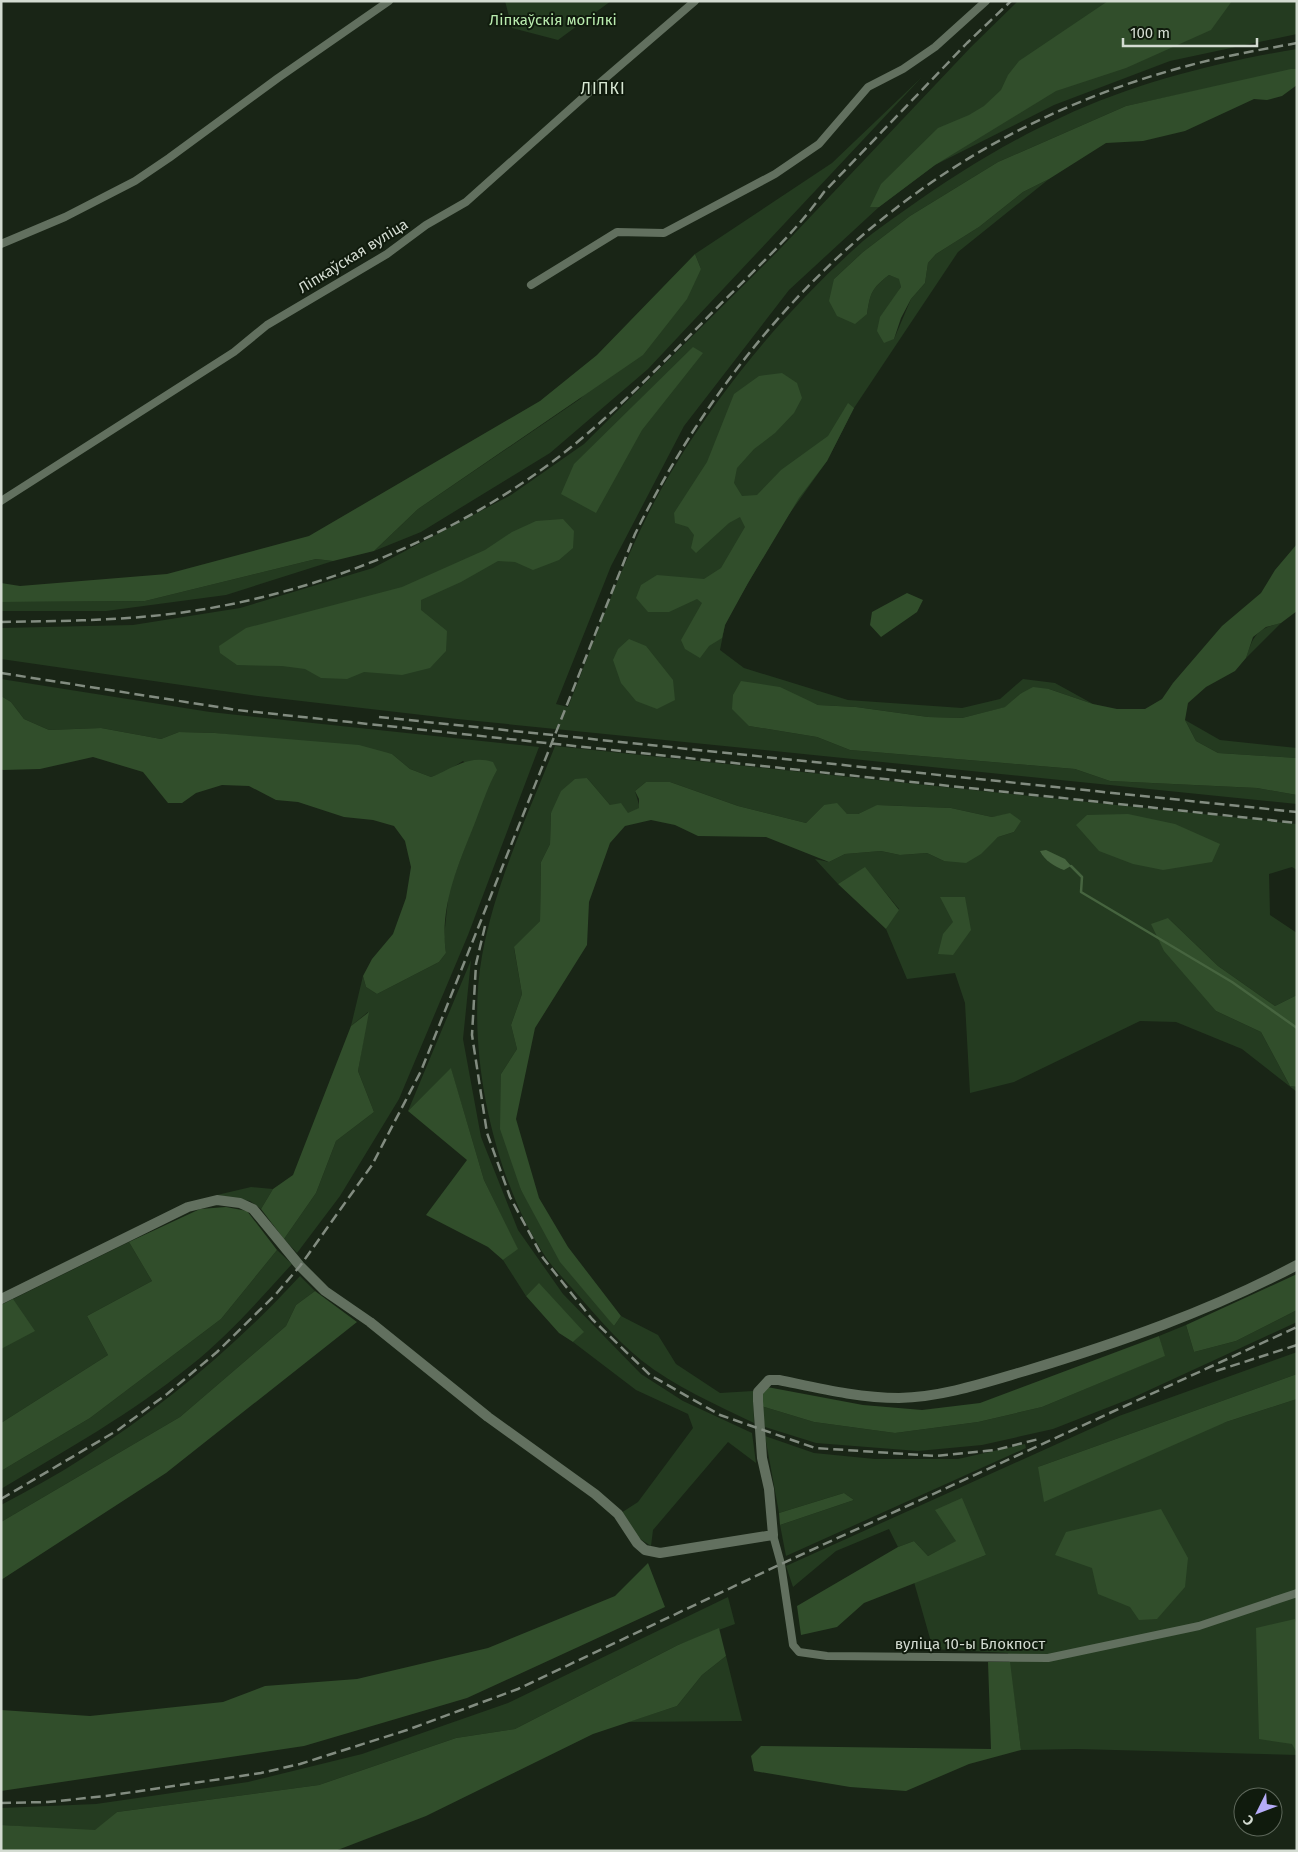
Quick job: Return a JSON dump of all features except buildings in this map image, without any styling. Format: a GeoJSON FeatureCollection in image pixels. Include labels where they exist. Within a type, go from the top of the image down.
{"type":"FeatureCollection","features":[{"type":"Feature","properties":{"kind":"street"},"geometry":{"type":"LineString","coordinates":[[1,244],[65,217],[135,181],[389,1]]}},
{"type":"Feature","properties":{"kind":"street","name":"Ліпкаўская вуліца"},"geometry":{"type":"LineString","coordinates":[[1,501],[226,358],[267,325],[387,254],[426,225],[466,202],[586,94],[696,1]]}},
{"type":"Feature","properties":{"kind":"street"},"geometry":{"type":"LineString","coordinates":[[532,285],[617,232],[664,233],[775,174],[819,144],[868,87],[903,70],[935,47],[985,2]]}},
{"type":"Feature","properties":{"kind":"street"},"geometry":{"type":"LineString","coordinates":[[1,1299],[188,1207],[217,1200],[240,1203],[253,1209],[325,1291],[370,1322],[488,1417],[595,1494],[618,1514],[637,1543],[644,1550],[660,1553],[773,1536],[769,1489],[762,1458],[758,1401],[758,1392],[769,1380],[779,1380],[863,1396],[898,1398],[950,1392],[1121,1341],[1225,1300],[1297,1264]]}},
{"type":"Feature","properties":{"kind":"street","name":"вуліца 10-ы Блокпост"},"geometry":{"type":"LineString","coordinates":[[773,1536],[784,1581],[793,1644],[799,1652],[827,1656],[869,1658],[1048,1658],[1199,1626],[1297,1593]]}},
{"type":"Feature","properties":{"kind":"green space","name":"Ліпкаўскія могілкі"},"geometry":{"type":"Polygon","coordinates":[[[505,1],[611,1],[558,40],[512,28],[505,1]]]}},
{"type":"Feature","properties":{"kind":"green space"},"geometry":{"type":"Polygon","coordinates":[[[1018,1],[1297,1],[1297,34],[1170,61],[1054,105],[935,165],[879,207],[789,290],[684,426],[611,566],[556,704],[568,707],[604,614],[644,522],[695,433],[738,374],[785,318],[810,291],[863,241],[962,172],[1021,137],[1062,117],[1118,94],[1177,75],[1237,60],[1297,49],[1297,69],[1126,106],[998,162],[910,216],[863,252],[834,279],[867,314],[869,301],[875,288],[889,275],[900,279],[901,287],[892,302],[894,339],[911,299],[925,283],[928,263],[936,254],[979,227],[1023,192],[1049,179],[958,252],[854,408],[827,461],[785,520],[725,625],[720,650],[744,668],[848,700],[962,708],[1000,699],[1023,679],[1055,683],[1093,704],[1049,689],[1020,694],[1006,707],[962,718],[928,717],[856,707],[818,705],[801,698],[749,726],[817,737],[850,750],[1075,769],[1110,781],[1257,788],[1297,795],[1297,804],[457,719],[258,696],[1,659],[1,628],[133,625],[240,608],[373,568],[511,495],[584,444],[778,251],[971,47],[1018,1]]]}},
{"type":"Feature","properties":{"kind":"green space"},"geometry":{"type":"Polygon","coordinates":[[[922,77],[648,369],[550,453],[421,532],[374,551],[418,509],[580,399],[701,269],[695,254],[832,163],[922,77]]]}},
{"type":"Feature","properties":{"kind":"green space"},"geometry":{"type":"Polygon","coordinates":[[[316,559],[333,561],[226,595],[106,611],[1,611],[1,602],[145,601],[316,559]]]}},
{"type":"Feature","properties":{"kind":"green space"},"geometry":{"type":"Polygon","coordinates":[[[1281,623],[1246,658],[1251,643],[1261,630],[1281,623]]]}},
{"type":"Feature","properties":{"kind":"green space"},"geometry":{"type":"Polygon","coordinates":[[[1,679],[210,712],[539,747],[468,935],[399,1099],[340,1196],[297,1253],[284,1239],[316,1193],[336,1141],[374,1112],[358,1071],[368,1012],[351,1026],[363,976],[366,987],[377,994],[439,962],[446,953],[444,937],[449,890],[488,785],[463,761],[447,771],[431,777],[410,769],[392,754],[215,733],[179,732],[161,739],[101,728],[49,730],[24,719],[11,702],[1,696],[1,679]]]}},
{"type":"Feature","properties":{"kind":"green space"},"geometry":{"type":"Polygon","coordinates":[[[1185,720],[1220,740],[1297,748],[1297,758],[1218,753],[1196,741],[1185,720]]]}},
{"type":"Feature","properties":{"kind":"green space"},"geometry":{"type":"Polygon","coordinates":[[[555,746],[1297,824],[1297,870],[1292,867],[1269,874],[1270,915],[1297,933],[1297,995],[1275,1006],[1218,966],[1168,918],[1216,1011],[1261,1032],[1290,1086],[1297,1087],[1297,1092],[1242,1049],[1176,1022],[1140,1021],[1014,1082],[970,1093],[965,1003],[955,973],[907,979],[886,929],[899,909],[865,868],[838,884],[815,859],[829,862],[845,854],[881,851],[900,855],[927,853],[944,861],[990,844],[998,837],[1014,832],[1020,821],[1010,814],[992,817],[951,808],[878,805],[858,814],[847,814],[824,805],[806,823],[738,806],[670,782],[646,782],[635,791],[640,808],[628,814],[610,805],[587,778],[551,813],[550,844],[541,862],[540,921],[514,948],[522,994],[511,1025],[517,1049],[501,1074],[521,1190],[614,1326],[621,1316],[658,1335],[676,1364],[720,1393],[753,1391],[754,1423],[668,1379],[631,1352],[613,1334],[547,1259],[528,1227],[512,1192],[499,1153],[488,1113],[481,1072],[478,993],[482,956],[495,902],[504,876],[555,746]]]}},
{"type":"Feature","properties":{"kind":"green space"},"geometry":{"type":"Polygon","coordinates":[[[471,960],[463,1039],[481,1137],[518,1230],[563,1294],[641,1374],[683,1401],[752,1433],[756,1463],[728,1442],[653,1530],[651,1546],[634,1535],[621,1513],[638,1502],[693,1428],[688,1414],[636,1390],[573,1342],[583,1332],[539,1284],[526,1296],[503,1260],[517,1248],[484,1180],[451,1069],[408,1111],[471,960]]]}},
{"type":"Feature","properties":{"kind":"green space"},"geometry":{"type":"Polygon","coordinates":[[[251,1187],[273,1189],[261,1209],[250,1201],[217,1195],[251,1187]]]}},
{"type":"Feature","properties":{"kind":"green space"},"geometry":{"type":"Polygon","coordinates":[[[129,1242],[152,1281],[87,1316],[108,1355],[1,1423],[1,1305],[129,1242]]]}},
{"type":"Feature","properties":{"kind":"green space"},"geometry":{"type":"Polygon","coordinates":[[[277,1250],[292,1264],[243,1317],[204,1354],[168,1383],[121,1416],[1,1489],[1,1471],[90,1418],[221,1319],[277,1250]]]}},
{"type":"Feature","properties":{"kind":"green space"},"geometry":{"type":"Polygon","coordinates":[[[300,1276],[315,1291],[296,1305],[286,1326],[180,1417],[1,1522],[1,1505],[83,1458],[170,1396],[225,1351],[300,1276]]]}},
{"type":"Feature","properties":{"kind":"green space"},"geometry":{"type":"Polygon","coordinates":[[[1297,1310],[1297,1322],[1132,1398],[1053,1429],[982,1445],[918,1451],[816,1443],[765,1427],[761,1406],[814,1422],[895,1433],[978,1422],[1042,1407],[1164,1356],[1159,1336],[1186,1325],[1194,1352],[1236,1341],[1297,1310]]]}},
{"type":"Feature","properties":{"kind":"green space"},"geometry":{"type":"Polygon","coordinates":[[[1297,1352],[1297,1374],[1038,1467],[1226,1422],[1297,1399],[1297,1755],[1077,1749],[1021,1750],[1008,1653],[933,1649],[914,1582],[986,1555],[957,1541],[928,1556],[914,1541],[898,1547],[889,1529],[836,1551],[793,1587],[786,1566],[1119,1416],[1297,1352]]]}},
{"type":"Feature","properties":{"kind":"green space"},"geometry":{"type":"Polygon","coordinates":[[[765,1436],[814,1453],[875,1459],[958,1459],[1025,1444],[1026,1448],[786,1556],[780,1525],[854,1500],[844,1493],[779,1513],[765,1436]]]}},
{"type":"Feature","properties":{"kind":"green space"},"geometry":{"type":"Polygon","coordinates":[[[728,1597],[735,1624],[678,1645],[515,1729],[456,1738],[319,1785],[117,1812],[95,1831],[1,1825],[1,1808],[96,1804],[248,1782],[362,1754],[508,1703],[728,1597]]]}},
{"type":"Feature","properties":{"kind":"green space"},"geometry":{"type":"Polygon","coordinates":[[[726,1656],[742,1721],[628,1722],[677,1706],[702,1675],[726,1656]]]}},
{"type":"Feature","properties":{"kind":"shaded area"},"geometry":{"type":"Polygon","coordinates":[[[1108,1],[1232,1],[1211,30],[1126,68],[1056,91],[935,165],[879,207],[870,207],[881,184],[938,128],[969,115],[984,106],[1001,90],[1008,75],[1019,61],[1108,1]]]}},
{"type":"Feature","properties":{"kind":"shaded area"},"geometry":{"type":"Polygon","coordinates":[[[1297,69],[1297,85],[1282,96],[1267,100],[1254,99],[1185,131],[1143,141],[1106,143],[1049,179],[1023,192],[979,227],[936,254],[928,263],[925,283],[911,299],[901,318],[894,339],[884,343],[877,331],[880,317],[901,287],[899,279],[889,275],[875,288],[869,301],[867,314],[855,324],[837,316],[829,301],[834,279],[863,252],[910,216],[998,162],[1126,106],[1297,69]]]}},
{"type":"Feature","properties":{"kind":"shaded area"},"geometry":{"type":"Polygon","coordinates":[[[695,254],[701,269],[687,299],[643,355],[418,509],[374,551],[333,561],[316,559],[145,601],[1,602],[1,583],[20,586],[167,574],[309,536],[540,401],[597,355],[695,254]]]}},
{"type":"Feature","properties":{"kind":"shaded area"},"geometry":{"type":"Polygon","coordinates":[[[693,347],[703,353],[642,430],[596,513],[561,494],[574,464],[693,347]]]}},
{"type":"Feature","properties":{"kind":"shaded area"},"geometry":{"type":"Polygon","coordinates":[[[782,373],[797,383],[802,398],[794,413],[775,433],[754,449],[737,468],[734,483],[742,496],[757,495],[781,470],[828,436],[848,403],[854,408],[827,461],[799,498],[748,583],[725,625],[722,638],[709,646],[700,658],[685,649],[681,640],[702,603],[697,599],[669,612],[648,612],[636,598],[641,585],[657,575],[704,579],[721,568],[745,527],[740,517],[729,523],[696,553],[691,548],[694,535],[688,527],[675,523],[674,513],[707,462],[734,394],[759,376],[782,373]]]}},
{"type":"Feature","properties":{"kind":"shaded area"},"geometry":{"type":"Polygon","coordinates":[[[563,519],[574,531],[573,548],[559,560],[533,570],[515,562],[498,561],[461,582],[421,600],[421,610],[447,631],[446,651],[430,668],[402,675],[364,672],[347,679],[321,678],[305,669],[282,666],[237,665],[220,653],[219,646],[246,628],[402,587],[485,550],[512,532],[536,521],[563,519]]]}},
{"type":"Feature","properties":{"kind":"shaded area"},"geometry":{"type":"Polygon","coordinates":[[[1297,544],[1297,611],[1281,623],[1266,627],[1253,637],[1246,658],[1235,671],[1206,687],[1188,703],[1185,720],[1196,741],[1218,753],[1297,758],[1297,795],[1257,788],[1110,781],[1075,769],[850,750],[817,737],[749,726],[732,709],[733,695],[741,681],[780,687],[818,705],[856,707],[928,717],[962,718],[1005,707],[1020,694],[1033,687],[1049,689],[1093,704],[1117,709],[1145,709],[1162,699],[1173,683],[1222,626],[1261,593],[1275,570],[1297,544]]]}},
{"type":"Feature","properties":{"kind":"shaded area"},"geometry":{"type":"Polygon","coordinates":[[[907,593],[923,600],[917,612],[881,637],[870,625],[872,612],[907,593]]]}},
{"type":"Feature","properties":{"kind":"shaded area"},"geometry":{"type":"Polygon","coordinates":[[[629,639],[646,646],[673,680],[675,700],[657,709],[636,701],[621,683],[613,660],[618,649],[629,639]]]}},
{"type":"Feature","properties":{"kind":"shaded area"},"geometry":{"type":"Polygon","coordinates":[[[1,696],[11,702],[24,719],[49,730],[101,728],[161,739],[179,732],[215,733],[359,745],[392,754],[410,769],[431,777],[468,761],[484,760],[493,762],[497,770],[488,788],[457,869],[448,901],[445,918],[446,953],[439,962],[377,994],[366,987],[363,976],[372,959],[393,934],[406,898],[411,867],[405,841],[394,826],[373,820],[344,817],[298,802],[276,800],[249,786],[222,785],[196,793],[182,803],[168,803],[143,772],[93,757],[40,769],[3,770],[1,769],[1,696]]]}},
{"type":"Feature","properties":{"kind":"shaded area"},"geometry":{"type":"Polygon","coordinates":[[[587,778],[610,805],[621,803],[628,813],[639,808],[639,799],[635,791],[646,782],[670,782],[738,806],[806,823],[824,805],[837,803],[847,814],[858,814],[877,805],[951,808],[992,817],[1010,813],[1021,821],[1014,832],[998,837],[981,854],[966,863],[944,861],[927,853],[900,855],[881,851],[845,854],[829,862],[766,837],[698,836],[675,825],[651,820],[625,826],[610,843],[589,902],[587,945],[535,1028],[516,1119],[539,1198],[568,1247],[621,1316],[614,1326],[560,1262],[521,1190],[500,1129],[501,1074],[517,1049],[511,1025],[522,994],[514,947],[540,921],[541,862],[550,844],[551,813],[561,791],[575,779],[587,778]]]}},
{"type":"Feature","properties":{"kind":"shaded area"},"geometry":{"type":"Polygon","coordinates":[[[1128,814],[1175,824],[1220,844],[1212,862],[1163,870],[1133,864],[1099,851],[1076,825],[1087,815],[1128,814]]]}},
{"type":"Feature","properties":{"kind":"shaded area"},"geometry":{"type":"Polygon","coordinates":[[[1046,850],[1065,859],[1071,866],[1064,870],[1054,865],[1040,851],[1046,850]]]}},
{"type":"Feature","properties":{"kind":"shaded area"},"geometry":{"type":"Polygon","coordinates":[[[865,867],[899,910],[886,929],[838,884],[865,867]]]}},
{"type":"Feature","properties":{"kind":"shaded area"},"geometry":{"type":"Polygon","coordinates":[[[940,897],[965,897],[971,930],[953,955],[938,954],[943,934],[953,922],[940,897]]]}},
{"type":"Feature","properties":{"kind":"shaded area"},"geometry":{"type":"Polygon","coordinates":[[[1168,918],[1218,966],[1275,1006],[1297,995],[1297,1087],[1290,1086],[1261,1032],[1216,1011],[1164,951],[1151,924],[1168,918]]]}},
{"type":"Feature","properties":{"kind":"shaded area"},"geometry":{"type":"Polygon","coordinates":[[[369,1012],[358,1071],[374,1112],[336,1141],[316,1193],[284,1239],[261,1209],[273,1189],[293,1175],[351,1026],[369,1012]]]}},
{"type":"Feature","properties":{"kind":"shaded area"},"geometry":{"type":"Polygon","coordinates":[[[451,1068],[484,1180],[518,1249],[503,1260],[488,1247],[426,1215],[467,1160],[408,1111],[451,1068]]]}},
{"type":"Feature","properties":{"kind":"shaded area"},"geometry":{"type":"Polygon","coordinates":[[[226,1207],[247,1211],[277,1250],[221,1319],[90,1418],[1,1471],[1,1423],[108,1355],[87,1316],[152,1281],[129,1242],[200,1209],[226,1207]]]}},
{"type":"Feature","properties":{"kind":"shaded area"},"geometry":{"type":"Polygon","coordinates":[[[1297,1274],[1297,1310],[1236,1341],[1194,1352],[1186,1325],[1297,1274]]]}},
{"type":"Feature","properties":{"kind":"shaded area"},"geometry":{"type":"Polygon","coordinates":[[[539,1283],[584,1332],[573,1342],[559,1333],[526,1296],[539,1283]]]}},
{"type":"Feature","properties":{"kind":"shaded area"},"geometry":{"type":"Polygon","coordinates":[[[315,1291],[357,1322],[166,1473],[1,1580],[1,1522],[180,1417],[286,1326],[296,1305],[315,1291]]]}},
{"type":"Feature","properties":{"kind":"shaded area"},"geometry":{"type":"Polygon","coordinates":[[[13,1299],[35,1331],[1,1349],[1,1305],[13,1299]]]}},
{"type":"Feature","properties":{"kind":"shaded area"},"geometry":{"type":"Polygon","coordinates":[[[1159,1336],[1165,1356],[1042,1407],[978,1422],[895,1433],[814,1422],[761,1406],[760,1396],[767,1387],[863,1405],[922,1410],[980,1403],[1159,1336]]]}},
{"type":"Feature","properties":{"kind":"shaded area"},"geometry":{"type":"Polygon","coordinates":[[[1297,1374],[1297,1399],[1226,1422],[1044,1502],[1038,1467],[1297,1374]]]}},
{"type":"Feature","properties":{"kind":"shaded area"},"geometry":{"type":"Polygon","coordinates":[[[844,1493],[854,1500],[780,1525],[779,1513],[844,1493]]]}},
{"type":"Feature","properties":{"kind":"shaded area"},"geometry":{"type":"Polygon","coordinates":[[[962,1498],[986,1555],[864,1603],[837,1627],[801,1635],[797,1606],[898,1547],[914,1541],[928,1556],[956,1541],[935,1510],[962,1498]]]}},
{"type":"Feature","properties":{"kind":"shaded area"},"geometry":{"type":"Polygon","coordinates":[[[1161,1509],[1188,1558],[1185,1587],[1157,1619],[1139,1620],[1130,1607],[1098,1594],[1092,1568],[1055,1555],[1066,1532],[1161,1509]]]}},
{"type":"Feature","properties":{"kind":"shaded area"},"geometry":{"type":"Polygon","coordinates":[[[648,1563],[665,1607],[467,1698],[304,1746],[1,1791],[1,1710],[90,1716],[223,1702],[265,1686],[357,1679],[488,1648],[615,1596],[648,1563]]]}},
{"type":"Feature","properties":{"kind":"shaded area"},"geometry":{"type":"Polygon","coordinates":[[[1295,1619],[1297,1626],[1297,1753],[1292,1744],[1259,1739],[1256,1628],[1295,1619]]]}},
{"type":"Feature","properties":{"kind":"shaded area"},"geometry":{"type":"Polygon","coordinates":[[[719,1628],[726,1656],[702,1675],[677,1706],[593,1734],[426,1816],[335,1851],[1,1851],[1,1825],[95,1830],[117,1812],[319,1785],[456,1738],[515,1729],[678,1645],[719,1628]]]}},
{"type":"Feature","properties":{"kind":"shaded area"},"geometry":{"type":"Polygon","coordinates":[[[988,1662],[1010,1662],[1021,1750],[969,1764],[906,1791],[850,1787],[754,1771],[751,1756],[761,1746],[991,1749],[988,1662]]]}},
{"type":"Feature","properties":{"kind":"waterway"},"geometry":{"type":"LineString","coordinates":[[1071,866],[1082,877],[1081,892],[1232,982],[1297,1028]]}},
{"type":"Feature","properties":{"kind":"railway"},"geometry":{"type":"LineString","coordinates":[[1,622],[133,618],[208,608],[265,597],[321,580],[376,560],[429,536],[481,509],[530,478],[575,444],[640,385],[781,243],[824,192],[967,43],[1011,1]]}},
{"type":"Feature","properties":{"kind":"railway"},"geometry":{"type":"LineString","coordinates":[[1,1499],[118,1430],[167,1394],[217,1352],[276,1294],[300,1266],[372,1165],[421,1071],[635,534],[681,450],[734,372],[793,302],[859,238],[931,182],[1010,135],[1095,96],[1187,66],[1297,43]]}},
{"type":"Feature","properties":{"kind":"railway"},"geometry":{"type":"LineString","coordinates":[[1,673],[237,710],[1297,823]]}},
{"type":"Feature","properties":{"kind":"railway"},"geometry":{"type":"LineString","coordinates":[[379,717],[1297,812]]}},
{"type":"Feature","properties":{"kind":"railway"},"geometry":{"type":"LineString","coordinates":[[485,926],[476,964],[472,1035],[487,1133],[510,1197],[543,1258],[592,1319],[650,1375],[720,1415],[815,1448],[936,1456],[995,1450],[1039,1439]]}},
{"type":"Feature","properties":{"kind":"railway"},"geometry":{"type":"LineString","coordinates":[[1,1803],[48,1802],[106,1796],[261,1773],[300,1764],[407,1730],[518,1689],[781,1564],[1297,1327]]}},
{"type":"Feature","properties":{"kind":"railway"},"geometry":{"type":"LineString","coordinates":[[1216,1371],[1297,1345]]}},
{"type":"Feature","properties":{"kind":"district","name":"ЛІПКІ"},"geometry":{"type":"Point","coordinates":[603,88]}}]}
